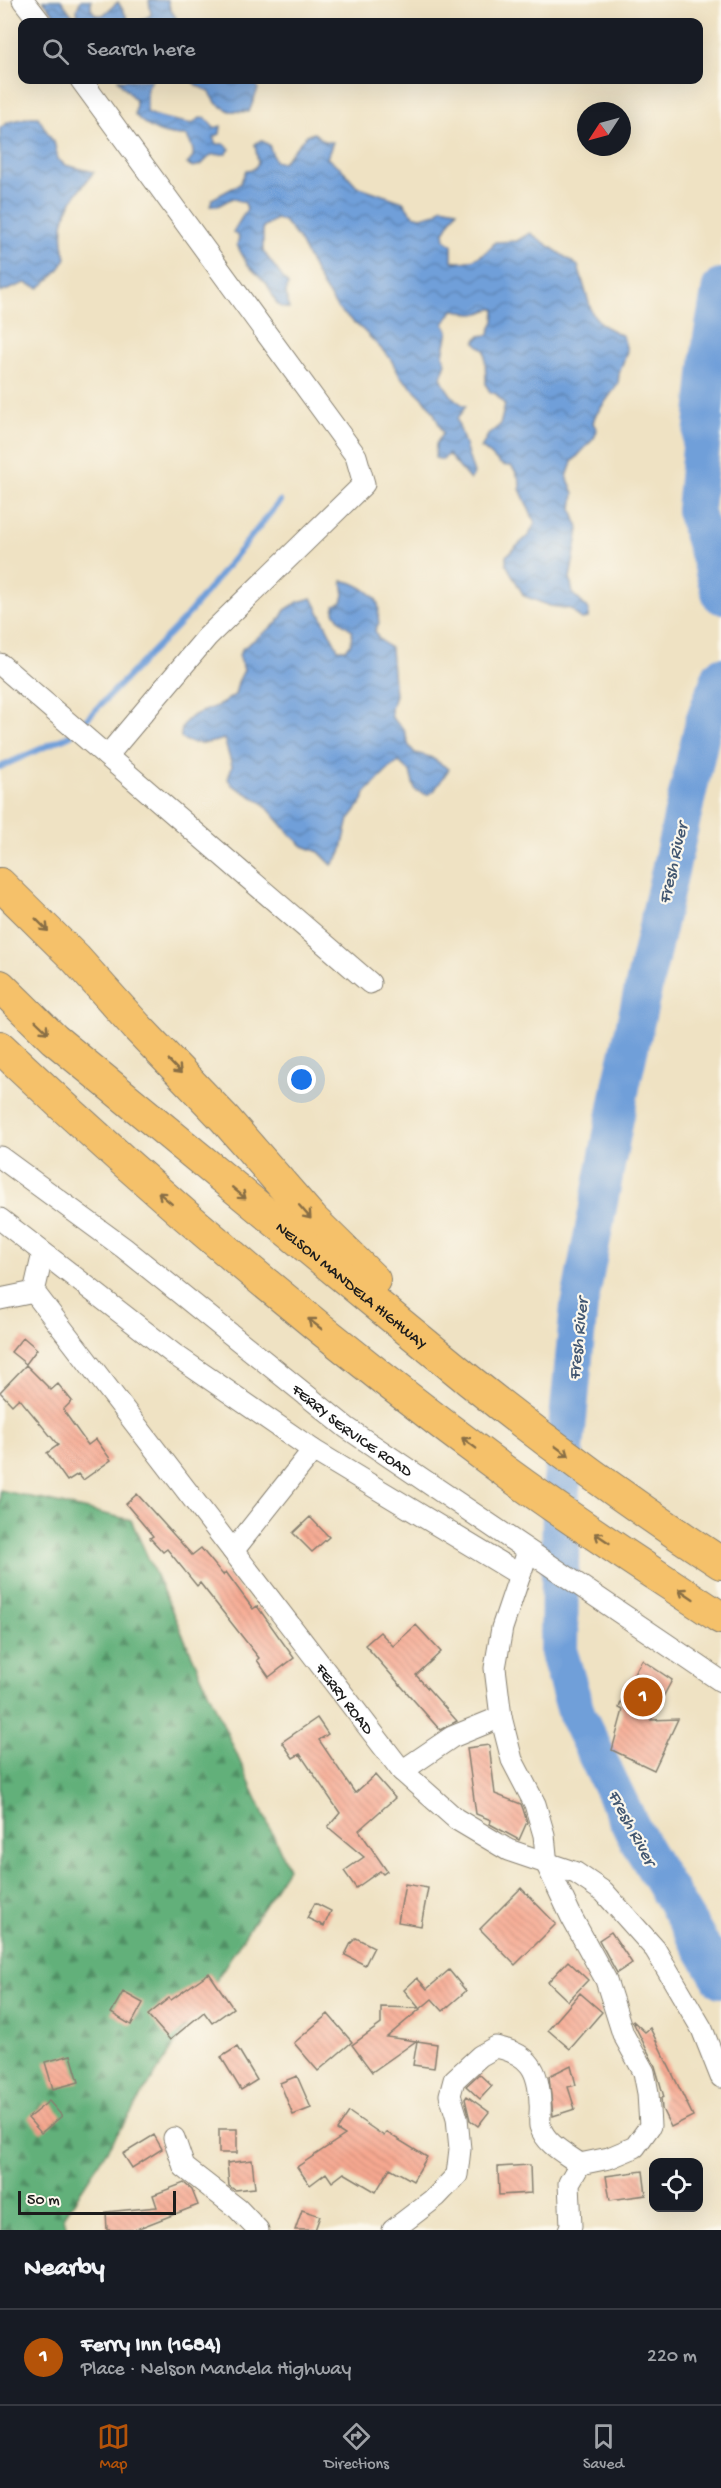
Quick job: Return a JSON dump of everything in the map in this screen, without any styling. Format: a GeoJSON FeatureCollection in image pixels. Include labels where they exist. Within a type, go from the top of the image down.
{"type":"FeatureCollection","features":[{"type":"Feature","properties":{"kind":"highway"},"geometry":{"type":"LineString","coordinates":[[0,884],[76,959],[225,1119],[312,1219],[393,1298],[470,1382]]}},
{"type":"Feature","properties":{"kind":"highway","name":"NELSON MANDELA HIGHWAY"},"geometry":{"type":"LineString","coordinates":[[0,986],[63,1047],[470,1382],[514,1417],[668,1528],[721,1563]]}},
{"type":"Feature","properties":{"kind":"highway"},"geometry":{"type":"LineString","coordinates":[[0,1047],[98,1140],[258,1279],[515,1479],[721,1618]]}},
{"type":"Feature","properties":{"kind":"street"},"geometry":{"type":"LineString","coordinates":[[23,0],[37,18]]}},
{"type":"Feature","properties":{"kind":"street"},"geometry":{"type":"LineString","coordinates":[[84,84],[356,456],[364,484],[207,637],[107,756]]}},
{"type":"Feature","properties":{"kind":"street"},"geometry":{"type":"LineString","coordinates":[[0,664],[370,983]]}},
{"type":"Feature","properties":{"kind":"street","name":"FERRY SERVICE ROAD"},"geometry":{"type":"LineString","coordinates":[[0,1157],[124,1248],[347,1428],[721,1681]]}},
{"type":"Feature","properties":{"kind":"street"},"geometry":{"type":"LineString","coordinates":[[0,1219],[176,1355],[313,1450],[520,1575]]}},
{"type":"Feature","properties":{"kind":"street"},"geometry":{"type":"LineString","coordinates":[[0,1299],[34,1292],[43,1253]]}},
{"type":"Feature","properties":{"kind":"street","name":"FERRY ROAD"},"geometry":{"type":"LineString","coordinates":[[34,1292],[402,1771],[456,1819],[508,1850],[576,1873],[604,1892],[655,1949],[702,2029],[721,2077]]}},
{"type":"Feature","properties":{"kind":"street"},"geometry":{"type":"LineString","coordinates":[[233,1551],[313,1450]]}},
{"type":"Feature","properties":{"kind":"street"},"geometry":{"type":"LineString","coordinates":[[393,2230],[436,2197],[457,2175],[460,2149],[457,2118],[450,2095],[454,2080],[480,2056],[496,2047],[524,2056],[534,2072],[540,2099],[540,2127],[550,2143],[580,2164],[609,2158],[635,2147],[650,2127],[644,2072],[623,2034],[606,1980],[572,1918],[547,1865],[544,1835],[536,1804],[512,1760],[501,1718],[495,1668],[502,1628],[528,1551]]}},
{"type":"Feature","properties":{"kind":"street"},"geometry":{"type":"LineString","coordinates":[[402,1771],[452,1737],[501,1718]]}},
{"type":"Feature","properties":{"kind":"street"},"geometry":{"type":"LineString","coordinates":[[174,2138],[184,2167],[238,2209],[258,2230]]}},
{"type":"Feature","properties":{"kind":"street"},"geometry":{"type":"LineString","coordinates":[[569,2230],[571,2226],[569,2183],[580,2164]]}},
{"type":"Feature","properties":{"kind":"green space"},"geometry":{"type":"Polygon","coordinates":[[[0,1490],[131,1520],[288,1868],[64,2217],[67,2230],[0,2230],[0,1490]]]}},
{"type":"Feature","properties":{"kind":"water"},"geometry":{"type":"Polygon","coordinates":[[[43,0],[61,0],[71,14],[78,17],[77,9],[81,0],[91,0],[91,9],[96,15],[103,15],[118,2],[128,18],[57,18],[43,0]]]}},
{"type":"Feature","properties":{"kind":"water"},"geometry":{"type":"Polygon","coordinates":[[[149,0],[168,0],[170,9],[176,18],[146,18],[151,15],[149,0]]]}},
{"type":"Feature","properties":{"kind":"water"},"geometry":{"type":"Polygon","coordinates":[[[121,84],[150,84],[147,88],[147,112],[150,114],[192,124],[205,117],[214,128],[221,126],[220,134],[213,137],[216,144],[224,144],[230,149],[226,154],[211,155],[201,165],[193,167],[187,164],[193,154],[187,136],[158,132],[146,125],[135,115],[136,101],[121,84]]]}},
{"type":"Feature","properties":{"kind":"water"},"geometry":{"type":"Polygon","coordinates":[[[195,84],[256,84],[258,89],[249,112],[230,111],[217,104],[209,91],[195,84]]]}},
{"type":"Feature","properties":{"kind":"water"},"geometry":{"type":"Polygon","coordinates":[[[38,117],[55,145],[58,159],[65,165],[94,172],[67,211],[62,232],[66,258],[60,267],[39,288],[25,283],[0,293],[0,128],[9,122],[38,117]]]}},
{"type":"Feature","properties":{"kind":"water"},"geometry":{"type":"Polygon","coordinates":[[[314,133],[326,142],[333,142],[327,158],[340,167],[357,186],[403,202],[413,215],[421,217],[436,213],[442,207],[457,210],[444,232],[445,240],[452,245],[452,261],[471,260],[482,255],[495,242],[517,241],[530,233],[578,266],[592,313],[602,325],[623,336],[627,351],[618,384],[595,416],[593,423],[597,430],[594,438],[572,462],[567,477],[574,493],[572,509],[579,530],[570,578],[573,594],[589,610],[588,618],[581,619],[571,609],[550,606],[524,596],[506,564],[506,556],[529,535],[535,523],[515,471],[511,466],[498,462],[481,448],[488,435],[500,425],[505,405],[496,394],[490,392],[486,385],[485,351],[475,342],[479,336],[488,335],[494,321],[495,309],[477,314],[453,310],[444,324],[448,331],[443,355],[446,363],[441,377],[450,394],[466,406],[457,419],[474,474],[470,480],[448,454],[443,460],[435,458],[436,444],[443,433],[433,411],[400,376],[390,358],[364,331],[338,309],[322,285],[298,238],[284,221],[276,219],[263,227],[263,251],[288,285],[286,293],[289,309],[281,307],[276,302],[267,284],[247,264],[237,245],[239,237],[233,232],[247,209],[245,203],[232,198],[218,206],[210,206],[212,199],[240,184],[246,170],[254,169],[258,163],[255,144],[261,140],[269,145],[275,161],[282,163],[307,135],[314,133]]]}},
{"type":"Feature","properties":{"kind":"water"},"geometry":{"type":"Polygon","coordinates":[[[342,581],[363,588],[373,596],[378,604],[379,623],[375,630],[378,638],[391,649],[395,695],[391,709],[392,718],[404,730],[409,746],[415,753],[430,757],[449,769],[434,791],[427,795],[415,790],[410,772],[399,762],[392,766],[365,793],[363,801],[349,819],[341,853],[332,865],[319,852],[303,846],[263,803],[232,785],[228,779],[232,766],[224,739],[208,743],[191,743],[181,738],[184,723],[189,718],[235,695],[244,670],[239,655],[242,649],[278,622],[285,610],[298,602],[312,598],[338,649],[346,649],[351,644],[352,630],[341,622],[334,612],[335,605],[342,602],[344,595],[342,581]]]}},
{"type":"Feature","properties":{"kind":"building"},"geometry":{"type":"Polygon","coordinates":[[[23,1337],[37,1349],[26,1364],[11,1352],[23,1337]]]}},
{"type":"Feature","properties":{"kind":"building"},"geometry":{"type":"Polygon","coordinates":[[[26,1365],[51,1390],[58,1384],[72,1401],[63,1410],[88,1445],[96,1439],[111,1460],[83,1480],[78,1474],[67,1481],[47,1453],[58,1445],[19,1398],[12,1405],[0,1392],[26,1365]]]}},
{"type":"Feature","properties":{"kind":"building"},"geometry":{"type":"Polygon","coordinates":[[[137,1494],[192,1555],[201,1548],[223,1575],[226,1572],[253,1609],[257,1606],[294,1658],[269,1677],[257,1660],[259,1658],[200,1583],[197,1586],[167,1549],[163,1552],[150,1538],[153,1536],[126,1504],[137,1494]]]}},
{"type":"Feature","properties":{"kind":"building"},"geometry":{"type":"Polygon","coordinates":[[[310,1517],[329,1537],[312,1552],[293,1533],[310,1517]]]}},
{"type":"Feature","properties":{"kind":"building"},"geometry":{"type":"Polygon","coordinates":[[[416,1625],[441,1652],[416,1675],[457,1721],[440,1730],[365,1645],[380,1632],[393,1646],[416,1625]]]}},
{"type":"Feature","properties":{"kind":"building"},"geometry":{"type":"Polygon","coordinates":[[[642,1660],[672,1680],[651,1720],[678,1719],[654,1770],[612,1750],[623,1710],[619,1708],[627,1686],[642,1660]]]}},
{"type":"Feature","properties":{"kind":"building"},"geometry":{"type":"Polygon","coordinates":[[[317,1718],[328,1734],[319,1740],[355,1793],[375,1775],[395,1798],[359,1830],[387,1871],[383,1874],[380,1871],[356,1888],[344,1871],[364,1857],[328,1827],[340,1813],[300,1754],[293,1758],[282,1742],[317,1718]]]}},
{"type":"Feature","properties":{"kind":"building"},"geometry":{"type":"Polygon","coordinates":[[[489,1745],[495,1794],[521,1804],[523,1809],[527,1822],[519,1840],[490,1824],[491,1820],[476,1814],[467,1748],[489,1745]]]}},
{"type":"Feature","properties":{"kind":"building"},"geometry":{"type":"Polygon","coordinates":[[[405,1884],[428,1888],[421,1926],[398,1922],[405,1884]]]}},
{"type":"Feature","properties":{"kind":"building"},"geometry":{"type":"Polygon","coordinates":[[[521,1888],[556,1924],[515,1965],[480,1929],[521,1888]]]}},
{"type":"Feature","properties":{"kind":"building"},"geometry":{"type":"Polygon","coordinates":[[[315,1903],[331,1911],[324,1926],[307,1918],[315,1903]]]}},
{"type":"Feature","properties":{"kind":"building"},"geometry":{"type":"Polygon","coordinates":[[[611,1932],[632,1963],[617,1973],[599,1940],[611,1932]]]}},
{"type":"Feature","properties":{"kind":"building"},"geometry":{"type":"Polygon","coordinates":[[[356,1938],[374,1947],[365,1965],[345,1955],[356,1938]]]}},
{"type":"Feature","properties":{"kind":"building"},"geometry":{"type":"Polygon","coordinates":[[[568,1961],[588,1980],[568,2001],[548,1982],[568,1961]]]}},
{"type":"Feature","properties":{"kind":"building"},"geometry":{"type":"Polygon","coordinates":[[[449,1970],[466,1991],[443,2011],[432,1999],[387,2037],[416,2041],[372,2072],[352,2045],[381,2024],[381,2007],[419,2008],[404,1990],[417,1978],[427,1989],[449,1970]]]}},
{"type":"Feature","properties":{"kind":"building"},"geometry":{"type":"Polygon","coordinates":[[[209,1973],[233,2008],[212,2023],[204,2012],[170,2040],[148,2015],[169,1998],[171,2000],[209,1973]]]}},
{"type":"Feature","properties":{"kind":"building"},"geometry":{"type":"Polygon","coordinates":[[[123,1992],[143,2003],[131,2025],[111,2013],[123,1992]]]}},
{"type":"Feature","properties":{"kind":"building"},"geometry":{"type":"Polygon","coordinates":[[[580,1993],[602,2012],[570,2049],[548,2030],[580,1993]]]}},
{"type":"Feature","properties":{"kind":"building"},"geometry":{"type":"Polygon","coordinates":[[[328,2014],[352,2042],[318,2071],[294,2043],[328,2014]]]}},
{"type":"Feature","properties":{"kind":"building"},"geometry":{"type":"Polygon","coordinates":[[[632,2020],[645,2032],[650,2028],[693,2116],[671,2127],[662,2109],[661,2098],[664,2097],[655,2066],[632,2020]]]}},
{"type":"Feature","properties":{"kind":"building"},"geometry":{"type":"Polygon","coordinates":[[[417,2041],[437,2044],[434,2068],[413,2065],[417,2041]]]}},
{"type":"Feature","properties":{"kind":"building"},"geometry":{"type":"Polygon","coordinates":[[[237,2047],[257,2080],[241,2090],[221,2057],[237,2047]]]}},
{"type":"Feature","properties":{"kind":"building"},"geometry":{"type":"Polygon","coordinates":[[[71,2055],[79,2082],[53,2089],[45,2062],[71,2055]]]}},
{"type":"Feature","properties":{"kind":"building"},"geometry":{"type":"Polygon","coordinates":[[[571,2065],[576,2085],[568,2087],[575,2109],[553,2116],[549,2076],[571,2065]]]}},
{"type":"Feature","properties":{"kind":"building"},"geometry":{"type":"Polygon","coordinates":[[[479,2074],[492,2086],[480,2099],[466,2086],[479,2074]]]}},
{"type":"Feature","properties":{"kind":"building"},"geometry":{"type":"Polygon","coordinates":[[[297,2076],[311,2108],[293,2115],[280,2083],[297,2076]]]}},
{"type":"Feature","properties":{"kind":"building"},"geometry":{"type":"Polygon","coordinates":[[[467,2096],[489,2112],[478,2126],[470,2120],[465,2099],[467,2096]]]}},
{"type":"Feature","properties":{"kind":"building"},"geometry":{"type":"Polygon","coordinates":[[[49,2101],[62,2116],[41,2133],[28,2118],[49,2101]]]}},
{"type":"Feature","properties":{"kind":"building"},"geometry":{"type":"Polygon","coordinates":[[[349,2112],[384,2136],[386,2132],[427,2157],[413,2181],[390,2168],[376,2192],[344,2173],[332,2182],[326,2173],[310,2185],[297,2167],[345,2135],[337,2130],[349,2112]]]}},
{"type":"Feature","properties":{"kind":"building"},"geometry":{"type":"Polygon","coordinates":[[[219,2129],[237,2129],[237,2153],[219,2153],[219,2129]]]}},
{"type":"Feature","properties":{"kind":"building"},"geometry":{"type":"Polygon","coordinates":[[[154,2135],[162,2149],[132,2168],[123,2154],[154,2135]]]}},
{"type":"Feature","properties":{"kind":"building"},"geometry":{"type":"Polygon","coordinates":[[[252,2160],[255,2188],[235,2190],[229,2186],[227,2163],[252,2160]]]}},
{"type":"Feature","properties":{"kind":"building"},"geometry":{"type":"Polygon","coordinates":[[[530,2165],[531,2193],[499,2195],[498,2167],[530,2165]]]}},
{"type":"Feature","properties":{"kind":"building"},"geometry":{"type":"Polygon","coordinates":[[[643,2171],[646,2195],[610,2200],[606,2176],[643,2171]]]}},
{"type":"Feature","properties":{"kind":"building"},"geometry":{"type":"Polygon","coordinates":[[[184,2183],[192,2190],[198,2205],[134,2230],[107,2230],[106,2212],[157,2207],[153,2195],[184,2183]]]}},
{"type":"Feature","properties":{"kind":"building"},"geometry":{"type":"Polygon","coordinates":[[[302,2210],[320,2216],[315,2230],[295,2230],[302,2210]]]}},
{"type":"Feature","properties":{"kind":"waterway","name":"Fresh River"},"geometry":{"type":"LineString","coordinates":[[721,287],[711,343],[695,510],[721,595]]}},
{"type":"Feature","properties":{"kind":"waterway"},"geometry":{"type":"LineString","coordinates":[[705,418],[721,419]]}},
{"type":"Feature","properties":{"kind":"waterway"},"geometry":{"type":"LineString","coordinates":[[0,767],[71,735],[185,618],[280,501]]}},
{"type":"Feature","properties":{"kind":"waterway","name":"Fresh River"},"geometry":{"type":"LineString","coordinates":[[721,676],[704,721],[622,1082],[579,1306],[561,1491],[559,1653],[577,1715],[634,1833],[721,1979]]}},
{"type":"Feature","properties":{"kind":"place","name":"Ferry Inn (1684)"},"geometry":{"type":"Point","coordinates":[643,1697]}}]}
